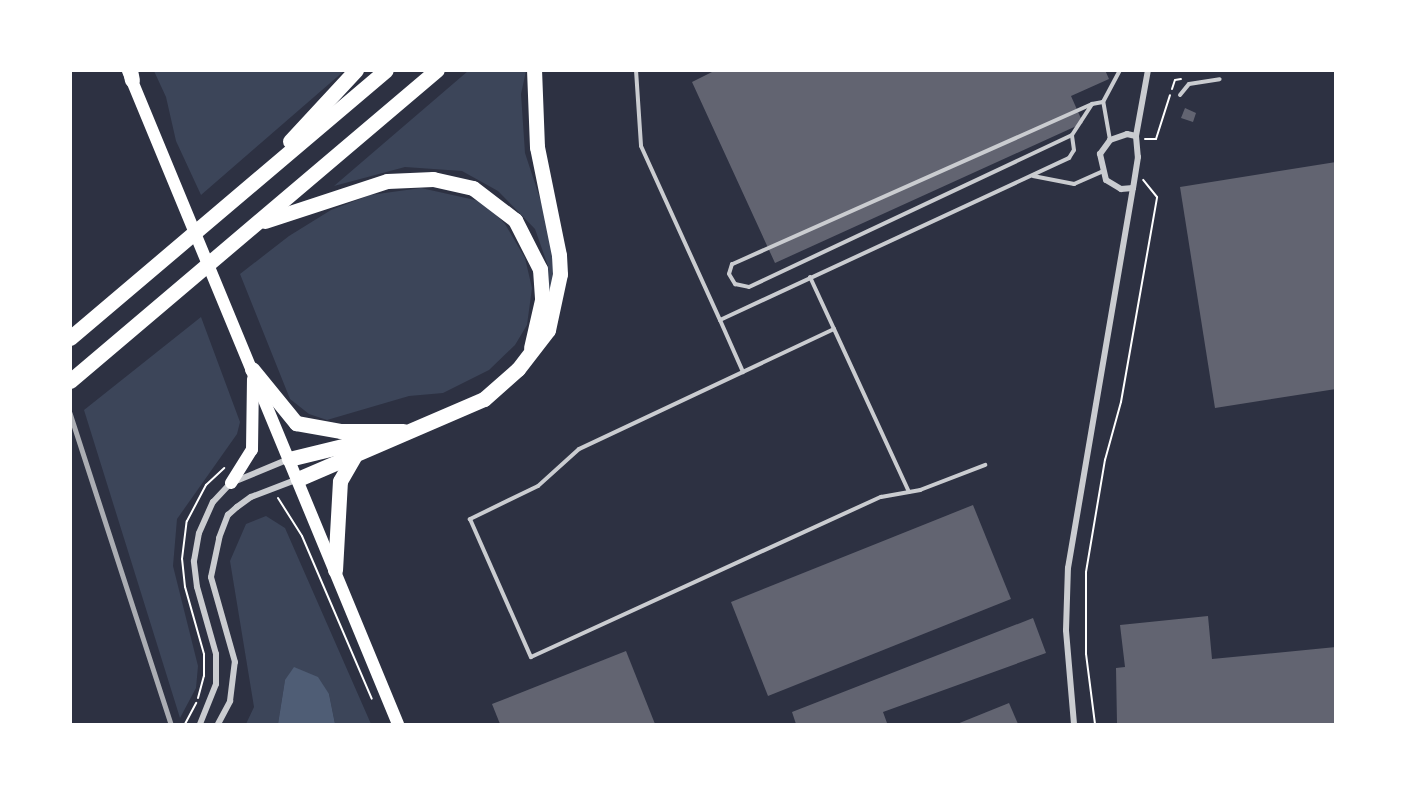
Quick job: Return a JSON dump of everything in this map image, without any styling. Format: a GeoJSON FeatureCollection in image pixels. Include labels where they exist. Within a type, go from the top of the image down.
{"type":"FeatureCollection","features":[{"type":"Feature","properties":{"kind":"highway"},"geometry":{"type":"LineString","coordinates":[[243,192],[356,70]]}},
{"type":"Feature","properties":{"kind":"highway"},"geometry":{"type":"LineString","coordinates":[[70,338],[386,70]]}},
{"type":"Feature","properties":{"kind":"highway"},"geometry":{"type":"LineString","coordinates":[[70,381],[260,223],[437,70]]}},
{"type":"Feature","properties":{"kind":"highway"},"geometry":{"type":"LineString","coordinates":[[298,479],[354,457],[406,431],[483,399],[518,369],[531,348],[548,330],[560,274],[554,214],[535,136],[534,70]]}},
{"type":"Feature","properties":{"kind":"highway"},"geometry":{"type":"LineString","coordinates":[[260,223],[387,181],[433,179],[473,188],[515,220],[540,269],[542,300],[531,348]]}},
{"type":"Feature","properties":{"kind":"highway"},"geometry":{"type":"LineString","coordinates":[[252,369],[296,423],[342,431],[406,431]]}},
{"type":"Feature","properties":{"kind":"highway"},"geometry":{"type":"LineString","coordinates":[[289,459],[406,431]]}},
{"type":"Feature","properties":{"kind":"highway"},"geometry":{"type":"LineString","coordinates":[[335,570],[340,481],[354,457]]}},
{"type":"Feature","properties":{"kind":"main road"},"geometry":{"type":"LineString","coordinates":[[130,74],[398,724]]}},
{"type":"Feature","properties":{"kind":"main road"},"geometry":{"type":"LineString","coordinates":[[231,483],[252,450],[252,369]]}},
{"type":"Feature","properties":{"kind":"street"},"geometry":{"type":"LineString","coordinates":[[1074,724],[1066,630],[1068,568],[1136,170],[1136,136],[1148,70]]}},
{"type":"Feature","properties":{"kind":"street"},"geometry":{"type":"LineString","coordinates":[[1133,188],[1113,186],[1101,172],[1100,154],[1110,140],[1128,135],[1136,136]]}},
{"type":"Feature","properties":{"kind":"street"},"geometry":{"type":"LineString","coordinates":[[200,724],[216,684],[216,654],[197,587],[194,561],[199,533],[213,502],[231,483],[289,459]]}},
{"type":"Feature","properties":{"kind":"street"},"geometry":{"type":"LineString","coordinates":[[218,724],[230,701],[235,663],[211,577],[219,538],[228,515],[237,507],[274,488],[298,479]]}},
{"type":"Feature","properties":{"kind":"lane"},"geometry":{"type":"LineString","coordinates":[[636,70],[641,146],[743,372]]}},
{"type":"Feature","properties":{"kind":"lane"},"geometry":{"type":"LineString","coordinates":[[1110,140],[1103,102],[1120,70]]}},
{"type":"Feature","properties":{"kind":"lane"},"geometry":{"type":"LineString","coordinates":[[1180,95],[1189,84],[1220,79]]}},
{"type":"Feature","properties":{"kind":"lane"},"geometry":{"type":"LineString","coordinates":[[1092,104],[1072,135],[749,287],[735,284],[729,274],[732,264],[1092,104],[1103,102]]}},
{"type":"Feature","properties":{"kind":"lane"},"geometry":{"type":"LineString","coordinates":[[720,320],[1069,158],[1074,150],[1072,135]]}},
{"type":"Feature","properties":{"kind":"lane"},"geometry":{"type":"LineString","coordinates":[[1032,176],[1074,184],[1101,172]]}},
{"type":"Feature","properties":{"kind":"lane"},"geometry":{"type":"LineString","coordinates":[[810,278],[909,492]]}},
{"type":"Feature","properties":{"kind":"lane"},"geometry":{"type":"LineString","coordinates":[[834,329],[579,449],[538,486],[470,519],[531,657],[881,497],[909,492],[985,465]]}},
{"type":"Feature","properties":{"kind":"path"},"geometry":{"type":"LineString","coordinates":[[1095,724],[1085,645],[1086,572],[1105,460],[1121,402],[1157,197],[1136,170]]}},
{"type":"Feature","properties":{"kind":"path"},"geometry":{"type":"LineString","coordinates":[[274,488],[285,513],[302,536],[375,705]]}},
{"type":"Feature","properties":{"kind":"shaded area"},"geometry":{"type":"Polygon","coordinates":[[[154,71],[344,71],[201,195],[176,141],[166,97],[154,71]]]}},
{"type":"Feature","properties":{"kind":"shaded area"},"geometry":{"type":"Polygon","coordinates":[[[468,71],[526,71],[521,94],[525,153],[548,223],[554,264],[549,301],[548,266],[535,229],[498,191],[462,171],[405,167],[334,186],[468,71]]]}},
{"type":"Feature","properties":{"kind":"shaded area"},"geometry":{"type":"Polygon","coordinates":[[[421,188],[484,202],[505,224],[525,258],[532,288],[527,325],[515,345],[489,370],[443,393],[409,396],[327,420],[309,414],[290,399],[240,274],[289,236],[331,210],[370,195],[421,188]]]}},
{"type":"Feature","properties":{"kind":"shaded area"},"geometry":{"type":"Polygon","coordinates":[[[201,317],[240,422],[237,434],[177,519],[173,566],[198,666],[196,688],[180,718],[84,410],[201,317]]]}},
{"type":"Feature","properties":{"kind":"shaded area"},"geometry":{"type":"Polygon","coordinates":[[[266,516],[285,528],[371,724],[335,724],[329,694],[285,680],[278,724],[246,724],[254,707],[230,561],[246,524],[266,516]]]}},
{"type":"Feature","properties":{"kind":"shaded area"},"geometry":{"type":"Polygon","coordinates":[[[294,667],[318,677],[329,694],[335,724],[278,724],[285,680],[294,667]]]}},
{"type":"Feature","properties":{"kind":"building"},"geometry":{"type":"Polygon","coordinates":[[[716,70],[1105,70],[1109,79],[1071,96],[1083,123],[775,263],[692,82],[716,70]]]}},
{"type":"Feature","properties":{"kind":"building"},"geometry":{"type":"Polygon","coordinates":[[[1185,108],[1196,113],[1193,122],[1181,118],[1185,108]]]}},
{"type":"Feature","properties":{"kind":"building"},"geometry":{"type":"Polygon","coordinates":[[[1336,162],[1336,389],[1215,408],[1180,187],[1336,162]]]}},
{"type":"Feature","properties":{"kind":"building"},"geometry":{"type":"Polygon","coordinates":[[[973,505],[1011,599],[768,696],[731,602],[973,505]]]}},
{"type":"Feature","properties":{"kind":"building"},"geometry":{"type":"Polygon","coordinates":[[[1208,616],[1212,659],[1336,647],[1336,724],[1117,724],[1116,668],[1125,667],[1120,625],[1208,616]]]}},
{"type":"Feature","properties":{"kind":"building"},"geometry":{"type":"Polygon","coordinates":[[[1033,618],[1046,653],[883,712],[887,723],[796,724],[792,712],[1033,618]]]}},
{"type":"Feature","properties":{"kind":"building"},"geometry":{"type":"Polygon","coordinates":[[[626,651],[655,724],[500,724],[492,704],[626,651]]]}},
{"type":"Feature","properties":{"kind":"building"},"geometry":{"type":"Polygon","coordinates":[[[1009,703],[1018,724],[957,724],[1009,703]]]}},
{"type":"Feature","properties":{"kind":"railway"},"geometry":{"type":"LineString","coordinates":[[70,413],[171,724]]}}]}
